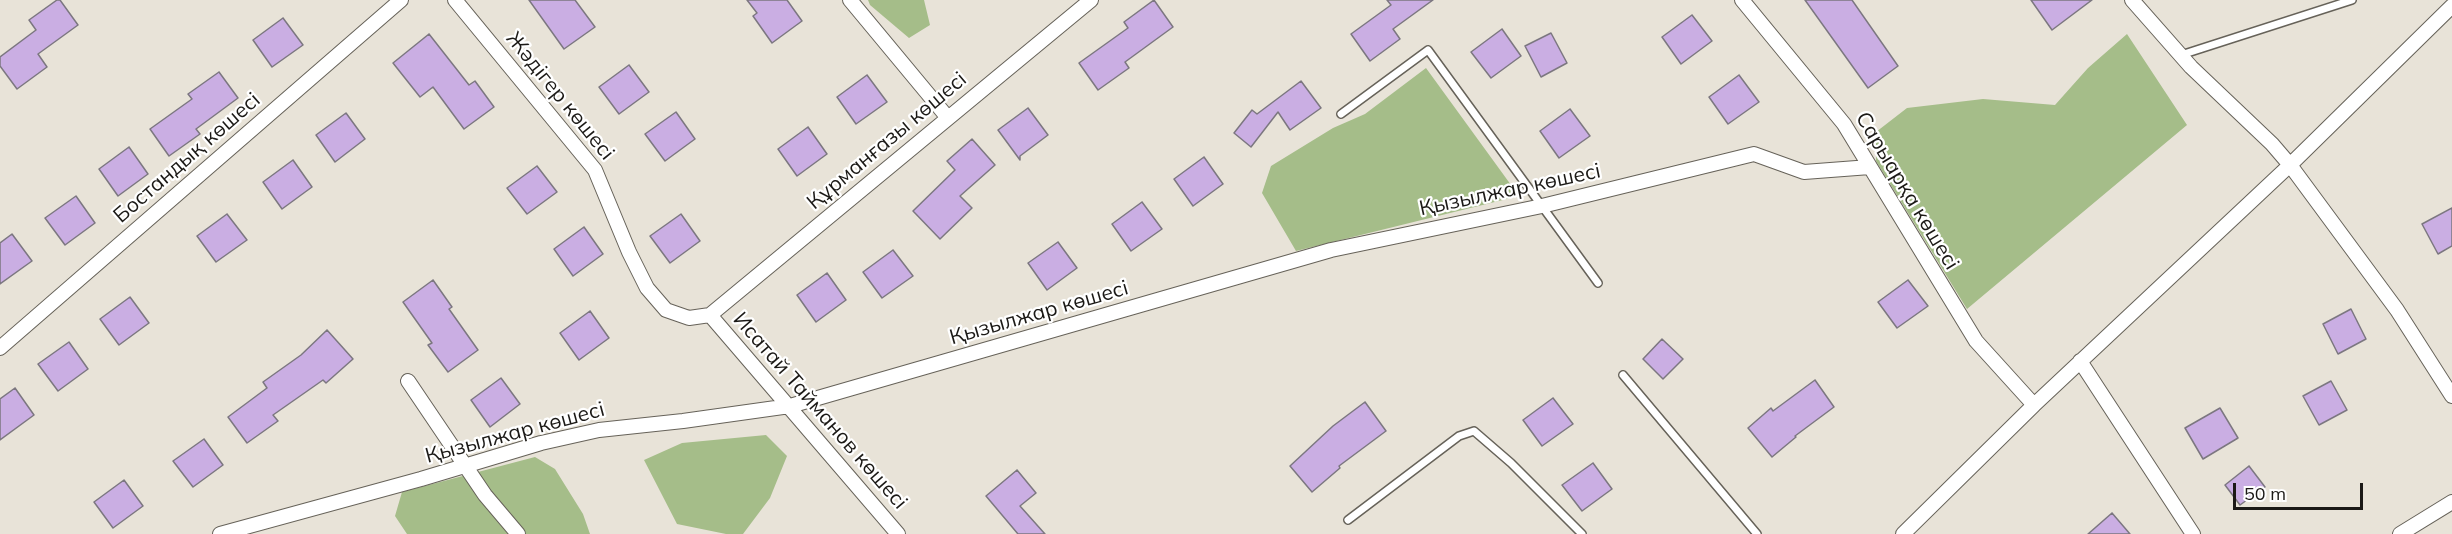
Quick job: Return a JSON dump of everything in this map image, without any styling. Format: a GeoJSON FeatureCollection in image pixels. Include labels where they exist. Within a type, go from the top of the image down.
{"type":"FeatureCollection","features":[{"type":"Feature","properties":{"kind":"street","name":"Бостандық көшесі"},"geometry":{"type":"LineString","coordinates":[[0,348],[401,0]]}},
{"type":"Feature","properties":{"kind":"street","name":"Жәдігер көшесі"},"geometry":{"type":"LineString","coordinates":[[455,0],[595,170],[646,288],[666,310],[688,318],[710,315]]}},
{"type":"Feature","properties":{"kind":"street"},"geometry":{"type":"LineString","coordinates":[[850,0],[948,118]]}},
{"type":"Feature","properties":{"kind":"street","name":"Құрманғазы көшесі"},"geometry":{"type":"LineString","coordinates":[[710,315],[1090,0]]}},
{"type":"Feature","properties":{"kind":"street","name":"Сарыарқа көшесі"},"geometry":{"type":"LineString","coordinates":[[1742,0],[1844,124],[1976,341],[2034,405]]}},
{"type":"Feature","properties":{"kind":"street"},"geometry":{"type":"LineString","coordinates":[[2132,0],[2181,55],[2272,144],[2290,165],[2397,310],[2452,396]]}},
{"type":"Feature","properties":{"kind":"street"},"geometry":{"type":"LineString","coordinates":[[1903,534],[2080,361],[2290,165],[2452,6]]}},
{"type":"Feature","properties":{"kind":"street","name":"Қызылжар көшесі"},"geometry":{"type":"LineString","coordinates":[[220,534],[541,443],[599,429],[683,421],[790,406],[1331,250],[1542,206],[1754,154],[1804,172],[1870,167]]}},
{"type":"Feature","properties":{"kind":"street","name":"Исатай Тайманов көшесі"},"geometry":{"type":"LineString","coordinates":[[710,315],[898,534]]}},
{"type":"Feature","properties":{"kind":"street"},"geometry":{"type":"LineString","coordinates":[[2080,361],[2193,534]]}},
{"type":"Feature","properties":{"kind":"street"},"geometry":{"type":"LineString","coordinates":[[408,381],[485,495],[518,534]]}},
{"type":"Feature","properties":{"kind":"street"},"geometry":{"type":"LineString","coordinates":[[2400,534],[2452,502]]}},
{"type":"Feature","properties":{"kind":"lane"},"geometry":{"type":"LineString","coordinates":[[2181,55],[2352,0]]}},
{"type":"Feature","properties":{"kind":"lane"},"geometry":{"type":"LineString","coordinates":[[1341,114],[1428,50],[1598,283]]}},
{"type":"Feature","properties":{"kind":"lane"},"geometry":{"type":"LineString","coordinates":[[1623,375],[1757,534]]}},
{"type":"Feature","properties":{"kind":"lane"},"geometry":{"type":"LineString","coordinates":[[1348,520],[1459,436],[1474,431],[1511,463],[1582,534]]}},
{"type":"Feature","properties":{"kind":"green space"},"geometry":{"type":"Polygon","coordinates":[[[868,0],[924,0],[930,25],[909,38],[870,5],[868,0]]]}},
{"type":"Feature","properties":{"kind":"green space"},"geometry":{"type":"Polygon","coordinates":[[[2127,34],[2187,125],[1967,309],[1876,161],[1876,132],[1907,108],[1983,99],[2055,105],[2088,68],[2127,34]]]}},
{"type":"Feature","properties":{"kind":"green space"},"geometry":{"type":"Polygon","coordinates":[[[1426,68],[1519,196],[1296,251],[1262,193],[1271,166],[1333,128],[1365,114],[1426,68]]]}},
{"type":"Feature","properties":{"kind":"green space"},"geometry":{"type":"Polygon","coordinates":[[[766,435],[787,456],[770,498],[743,534],[726,534],[677,524],[644,460],[682,443],[766,435]]]}},
{"type":"Feature","properties":{"kind":"green space"},"geometry":{"type":"Polygon","coordinates":[[[535,457],[555,469],[583,514],[590,534],[407,534],[395,516],[402,492],[535,457]]]}},
{"type":"Feature","properties":{"kind":"building"},"geometry":{"type":"Polygon","coordinates":[[[60,0],[78,25],[38,54],[47,67],[17,89],[0,66],[0,57],[36,30],[29,20],[60,0]]]}},
{"type":"Feature","properties":{"kind":"building"},"geometry":{"type":"Polygon","coordinates":[[[529,0],[575,0],[595,27],[564,49],[529,0]]]}},
{"type":"Feature","properties":{"kind":"building"},"geometry":{"type":"Polygon","coordinates":[[[747,0],[787,0],[802,21],[772,43],[753,16],[757,13],[747,0]]]}},
{"type":"Feature","properties":{"kind":"building"},"geometry":{"type":"Polygon","coordinates":[[[1154,0],[1173,27],[1125,62],[1129,68],[1098,90],[1079,63],[1128,28],[1124,22],[1154,0]]]}},
{"type":"Feature","properties":{"kind":"building"},"geometry":{"type":"Polygon","coordinates":[[[1387,0],[1433,0],[1393,29],[1400,39],[1370,61],[1351,34],[1391,5],[1387,0]]]}},
{"type":"Feature","properties":{"kind":"building"},"geometry":{"type":"Polygon","coordinates":[[[1805,0],[1852,0],[1898,66],[1868,88],[1805,0]]]}},
{"type":"Feature","properties":{"kind":"building"},"geometry":{"type":"Polygon","coordinates":[[[2031,0],[2092,0],[2052,30],[2031,0]]]}},
{"type":"Feature","properties":{"kind":"building"},"geometry":{"type":"Polygon","coordinates":[[[1692,15],[1712,41],[1681,64],[1662,37],[1692,15]]]}},
{"type":"Feature","properties":{"kind":"building"},"geometry":{"type":"Polygon","coordinates":[[[283,18],[303,45],[272,67],[253,40],[283,18]]]}},
{"type":"Feature","properties":{"kind":"building"},"geometry":{"type":"Polygon","coordinates":[[[1502,29],[1521,56],[1491,78],[1471,52],[1502,29]]]}},
{"type":"Feature","properties":{"kind":"building"},"geometry":{"type":"Polygon","coordinates":[[[1551,33],[1567,63],[1541,77],[1525,46],[1551,33]]]}},
{"type":"Feature","properties":{"kind":"building"},"geometry":{"type":"Polygon","coordinates":[[[429,34],[469,85],[475,81],[494,107],[464,129],[433,87],[420,97],[393,63],[429,34]]]}},
{"type":"Feature","properties":{"kind":"building"},"geometry":{"type":"Polygon","coordinates":[[[629,65],[649,92],[619,114],[599,87],[629,65]]]}},
{"type":"Feature","properties":{"kind":"building"},"geometry":{"type":"Polygon","coordinates":[[[219,72],[238,98],[196,129],[200,134],[169,156],[150,129],[192,99],[188,94],[219,72]]]}},
{"type":"Feature","properties":{"kind":"building"},"geometry":{"type":"Polygon","coordinates":[[[867,75],[887,102],[856,124],[837,97],[867,75]]]}},
{"type":"Feature","properties":{"kind":"building"},"geometry":{"type":"Polygon","coordinates":[[[1739,75],[1759,102],[1728,124],[1709,97],[1739,75]]]}},
{"type":"Feature","properties":{"kind":"building"},"geometry":{"type":"Polygon","coordinates":[[[1301,81],[1321,108],[1290,130],[1278,112],[1251,147],[1234,133],[1252,110],[1257,114],[1301,81]]]}},
{"type":"Feature","properties":{"kind":"building"},"geometry":{"type":"Polygon","coordinates":[[[1028,108],[1048,135],[1020,156],[1020,160],[998,130],[1028,108]]]}},
{"type":"Feature","properties":{"kind":"building"},"geometry":{"type":"Polygon","coordinates":[[[1570,109],[1590,136],[1559,158],[1540,131],[1570,109]]]}},
{"type":"Feature","properties":{"kind":"building"},"geometry":{"type":"Polygon","coordinates":[[[676,112],[695,139],[665,161],[645,134],[676,112]]]}},
{"type":"Feature","properties":{"kind":"building"},"geometry":{"type":"Polygon","coordinates":[[[346,113],[365,139],[335,162],[316,135],[346,113]]]}},
{"type":"Feature","properties":{"kind":"building"},"geometry":{"type":"Polygon","coordinates":[[[808,127],[827,154],[797,176],[778,149],[808,127]]]}},
{"type":"Feature","properties":{"kind":"building"},"geometry":{"type":"Polygon","coordinates":[[[972,139],[995,165],[960,196],[972,208],[940,239],[913,211],[955,170],[947,161],[972,139]]]}},
{"type":"Feature","properties":{"kind":"building"},"geometry":{"type":"Polygon","coordinates":[[[129,147],[148,174],[118,196],[99,169],[129,147]]]}},
{"type":"Feature","properties":{"kind":"building"},"geometry":{"type":"Polygon","coordinates":[[[1204,157],[1223,184],[1193,206],[1174,179],[1204,157]]]}},
{"type":"Feature","properties":{"kind":"building"},"geometry":{"type":"Polygon","coordinates":[[[293,160],[312,187],[282,209],[263,182],[293,160]]]}},
{"type":"Feature","properties":{"kind":"building"},"geometry":{"type":"Polygon","coordinates":[[[537,166],[557,192],[527,214],[507,188],[537,166]]]}},
{"type":"Feature","properties":{"kind":"building"},"geometry":{"type":"Polygon","coordinates":[[[76,196],[95,223],[65,245],[45,218],[76,196]]]}},
{"type":"Feature","properties":{"kind":"building"},"geometry":{"type":"Polygon","coordinates":[[[1142,202],[1162,229],[1131,251],[1112,224],[1142,202]]]}},
{"type":"Feature","properties":{"kind":"building"},"geometry":{"type":"Polygon","coordinates":[[[2452,208],[2452,246],[2438,254],[2422,224],[2452,208]]]}},
{"type":"Feature","properties":{"kind":"building"},"geometry":{"type":"Polygon","coordinates":[[[227,214],[247,240],[216,262],[197,236],[227,214]]]}},
{"type":"Feature","properties":{"kind":"building"},"geometry":{"type":"Polygon","coordinates":[[[681,214],[700,241],[670,263],[650,236],[681,214]]]}},
{"type":"Feature","properties":{"kind":"building"},"geometry":{"type":"Polygon","coordinates":[[[584,227],[603,254],[573,276],[554,249],[584,227]]]}},
{"type":"Feature","properties":{"kind":"building"},"geometry":{"type":"Polygon","coordinates":[[[12,234],[32,261],[0,284],[0,243],[12,234]]]}},
{"type":"Feature","properties":{"kind":"building"},"geometry":{"type":"Polygon","coordinates":[[[1058,242],[1077,268],[1047,290],[1028,263],[1058,242]]]}},
{"type":"Feature","properties":{"kind":"building"},"geometry":{"type":"Polygon","coordinates":[[[893,250],[913,276],[882,298],[863,272],[893,250]]]}},
{"type":"Feature","properties":{"kind":"building"},"geometry":{"type":"Polygon","coordinates":[[[827,273],[846,300],[816,322],[797,295],[827,273]]]}},
{"type":"Feature","properties":{"kind":"building"},"geometry":{"type":"Polygon","coordinates":[[[433,280],[452,307],[449,309],[478,350],[448,372],[428,345],[432,343],[403,302],[433,280]]]}},
{"type":"Feature","properties":{"kind":"building"},"geometry":{"type":"Polygon","coordinates":[[[1908,280],[1928,306],[1897,328],[1878,302],[1908,280]]]}},
{"type":"Feature","properties":{"kind":"building"},"geometry":{"type":"Polygon","coordinates":[[[130,297],[149,323],[119,345],[100,319],[130,297]]]}},
{"type":"Feature","properties":{"kind":"building"},"geometry":{"type":"Polygon","coordinates":[[[2351,309],[2366,339],[2338,354],[2323,324],[2351,309]]]}},
{"type":"Feature","properties":{"kind":"building"},"geometry":{"type":"Polygon","coordinates":[[[590,311],[609,338],[579,360],[560,333],[590,311]]]}},
{"type":"Feature","properties":{"kind":"building"},"geometry":{"type":"Polygon","coordinates":[[[327,330],[353,359],[326,383],[323,380],[273,415],[278,421],[247,443],[228,417],[267,388],[263,382],[301,355],[327,330]]]}},
{"type":"Feature","properties":{"kind":"building"},"geometry":{"type":"Polygon","coordinates":[[[1662,339],[1683,359],[1663,379],[1643,359],[1662,339]]]}},
{"type":"Feature","properties":{"kind":"building"},"geometry":{"type":"Polygon","coordinates":[[[69,342],[88,369],[58,391],[38,364],[69,342]]]}},
{"type":"Feature","properties":{"kind":"building"},"geometry":{"type":"Polygon","coordinates":[[[501,378],[520,404],[490,427],[471,400],[501,378]]]}},
{"type":"Feature","properties":{"kind":"building"},"geometry":{"type":"Polygon","coordinates":[[[1815,380],[1834,407],[1795,436],[1772,457],[1748,428],[1771,408],[1773,411],[1815,380]]]}},
{"type":"Feature","properties":{"kind":"building"},"geometry":{"type":"Polygon","coordinates":[[[2331,381],[2347,410],[2319,425],[2303,396],[2331,381]]]}},
{"type":"Feature","properties":{"kind":"building"},"geometry":{"type":"Polygon","coordinates":[[[15,388],[34,415],[0,440],[0,399],[15,388]]]}},
{"type":"Feature","properties":{"kind":"building"},"geometry":{"type":"Polygon","coordinates":[[[1553,398],[1573,424],[1542,446],[1523,420],[1553,398]]]}},
{"type":"Feature","properties":{"kind":"building"},"geometry":{"type":"Polygon","coordinates":[[[1365,402],[1386,431],[1339,466],[1340,468],[1312,492],[1290,466],[1333,426],[1365,402]]]}},
{"type":"Feature","properties":{"kind":"building"},"geometry":{"type":"Polygon","coordinates":[[[2220,408],[2238,438],[2203,459],[2185,428],[2220,408]]]}},
{"type":"Feature","properties":{"kind":"building"},"geometry":{"type":"Polygon","coordinates":[[[204,439],[223,465],[193,487],[173,461],[204,439]]]}},
{"type":"Feature","properties":{"kind":"building"},"geometry":{"type":"Polygon","coordinates":[[[1593,463],[1612,489],[1582,511],[1562,485],[1593,463]]]}},
{"type":"Feature","properties":{"kind":"building"},"geometry":{"type":"Polygon","coordinates":[[[2249,466],[2265,487],[2240,505],[2225,485],[2249,466]]]}},
{"type":"Feature","properties":{"kind":"building"},"geometry":{"type":"Polygon","coordinates":[[[1017,470],[1036,493],[1020,506],[1045,534],[1018,534],[986,496],[1017,470]]]}},
{"type":"Feature","properties":{"kind":"building"},"geometry":{"type":"Polygon","coordinates":[[[124,480],[143,506],[113,528],[94,502],[124,480]]]}},
{"type":"Feature","properties":{"kind":"building"},"geometry":{"type":"Polygon","coordinates":[[[2112,513],[2130,534],[2088,534],[2112,513]]]}}]}
